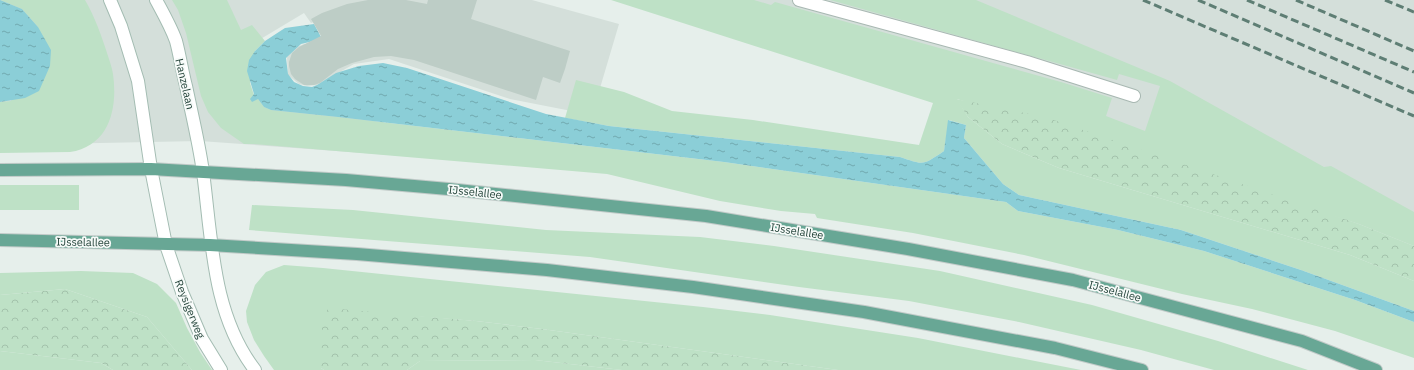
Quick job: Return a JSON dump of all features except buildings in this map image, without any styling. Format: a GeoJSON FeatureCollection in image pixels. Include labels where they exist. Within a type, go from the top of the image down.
{"type":"FeatureCollection","features":[{"type":"Feature","properties":{"kind":"main road","name":"IJsselallee"},"geometry":{"type":"LineString","coordinates":[[0,170],[152,170],[346,180],[706,216],[908,249],[1073,280],[1302,341],[1376,370]]}},
{"type":"Feature","properties":{"kind":"main road","name":"IJsselallee"},"geometry":{"type":"LineString","coordinates":[[0,240],[210,245],[357,254],[539,269],[693,287],[864,312],[1056,348],[1142,370]]}},
{"type":"Feature","properties":{"kind":"street"},"geometry":{"type":"LineString","coordinates":[[110,0],[121,26],[138,81],[166,245]]}},
{"type":"Feature","properties":{"kind":"street","name":"Hanzelaan"},"geometry":{"type":"LineString","coordinates":[[156,0],[168,22],[175,41],[195,126],[203,172]]}},
{"type":"Feature","properties":{"kind":"street"},"geometry":{"type":"LineString","coordinates":[[800,0],[1027,62],[1134,96]]}},
{"type":"Feature","properties":{"kind":"street"},"geometry":{"type":"LineString","coordinates":[[203,172],[210,245],[220,293],[229,324],[246,358],[255,370]]}},
{"type":"Feature","properties":{"kind":"street","name":"Reysigerweg"},"geometry":{"type":"LineString","coordinates":[[166,245],[182,292],[202,339],[221,370]]}},
{"type":"Feature","properties":{"kind":"shaded area"},"geometry":{"type":"Polygon","coordinates":[[[0,0],[532,0],[619,24],[592,115],[510,99],[389,59],[354,64],[317,85],[307,86],[299,84],[288,75],[287,57],[297,47],[304,44],[315,43],[323,38],[314,22],[311,23],[304,13],[254,43],[247,94],[610,171],[200,141],[0,145],[0,0]]]}},
{"type":"Feature","properties":{"kind":"shaded area"},"geometry":{"type":"Polygon","coordinates":[[[640,0],[1414,0],[1414,246],[1359,224],[1045,117],[936,93],[640,0]]]}},
{"type":"Feature","properties":{"kind":"green space"},"geometry":{"type":"Polygon","coordinates":[[[0,0],[85,0],[101,34],[106,49],[113,72],[114,87],[114,100],[108,124],[102,134],[94,142],[83,148],[70,152],[0,153],[0,102],[11,101],[38,27],[22,9],[0,0]]]}},
{"type":"Feature","properties":{"kind":"green space"},"geometry":{"type":"Polygon","coordinates":[[[172,0],[227,0],[241,30],[252,25],[265,41],[255,51],[250,83],[254,95],[264,107],[271,110],[724,162],[1006,202],[1018,211],[1118,230],[1204,251],[1355,300],[1414,322],[1414,358],[1335,331],[1252,309],[1182,294],[1024,255],[913,233],[817,218],[815,214],[781,211],[720,201],[607,174],[244,144],[221,128],[208,112],[201,96],[186,33],[178,10],[172,0]]]}},
{"type":"Feature","properties":{"kind":"green space"},"geometry":{"type":"Polygon","coordinates":[[[611,0],[754,0],[771,5],[775,2],[1061,82],[1112,98],[1106,116],[1145,131],[1160,86],[1119,74],[1117,80],[830,0],[976,0],[1170,81],[1324,167],[1331,166],[1414,212],[1414,246],[1359,224],[957,99],[968,117],[1002,144],[1059,168],[1350,255],[1414,281],[1414,311],[1301,270],[1181,230],[1019,195],[1003,184],[964,138],[966,125],[949,120],[944,151],[927,162],[919,163],[900,157],[609,126],[565,118],[576,80],[624,92],[672,111],[753,120],[919,145],[933,103],[611,0]]]}},
{"type":"Feature","properties":{"kind":"green space"},"geometry":{"type":"Polygon","coordinates":[[[956,99],[1045,117],[1359,224],[1414,246],[1414,281],[1350,255],[1059,168],[1002,144],[968,117],[956,99]]]}},
{"type":"Feature","properties":{"kind":"green space"},"geometry":{"type":"Polygon","coordinates":[[[0,185],[79,185],[79,210],[0,210],[0,185]]]}},
{"type":"Feature","properties":{"kind":"green space"},"geometry":{"type":"Polygon","coordinates":[[[252,205],[353,210],[546,230],[700,237],[774,246],[940,271],[1092,305],[1218,341],[1308,370],[1214,370],[1141,350],[1019,322],[909,301],[590,257],[249,230],[252,205]]]}},
{"type":"Feature","properties":{"kind":"green space"},"geometry":{"type":"Polygon","coordinates":[[[284,265],[770,315],[918,338],[1081,370],[838,370],[542,329],[476,321],[413,316],[321,368],[324,370],[274,370],[254,340],[247,322],[246,311],[255,285],[266,272],[284,265]]]}},
{"type":"Feature","properties":{"kind":"green space"},"geometry":{"type":"Polygon","coordinates":[[[81,271],[133,273],[157,284],[176,303],[187,328],[212,370],[192,370],[147,317],[65,289],[0,295],[0,273],[81,271]]]}},
{"type":"Feature","properties":{"kind":"green space"},"geometry":{"type":"Polygon","coordinates":[[[65,289],[147,317],[192,370],[113,370],[101,363],[0,351],[0,295],[65,289]]]}},
{"type":"Feature","properties":{"kind":"green space"},"geometry":{"type":"Polygon","coordinates":[[[328,308],[476,321],[542,329],[838,370],[622,370],[535,360],[420,361],[407,370],[324,370],[321,368],[322,324],[328,308]]]}},
{"type":"Feature","properties":{"kind":"green space"},"geometry":{"type":"Polygon","coordinates":[[[0,351],[101,363],[113,370],[0,370],[0,351]]]}},
{"type":"Feature","properties":{"kind":"green space"},"geometry":{"type":"Polygon","coordinates":[[[535,360],[622,370],[407,370],[420,361],[535,360]]]}},
{"type":"Feature","properties":{"kind":"water"},"geometry":{"type":"Polygon","coordinates":[[[0,0],[22,9],[38,27],[51,50],[50,66],[39,91],[25,98],[0,102],[0,0]]]}},
{"type":"Feature","properties":{"kind":"water"},"geometry":{"type":"Polygon","coordinates":[[[314,24],[321,37],[318,40],[301,44],[286,58],[288,74],[294,82],[303,86],[312,87],[336,73],[359,66],[383,63],[407,68],[546,114],[609,126],[900,157],[919,163],[927,162],[944,151],[948,120],[966,125],[964,138],[1003,184],[1019,195],[1181,230],[1301,270],[1414,311],[1414,322],[1355,300],[1204,251],[1118,230],[1018,211],[1006,202],[724,162],[271,110],[264,107],[258,99],[252,102],[250,99],[254,94],[247,71],[249,60],[255,51],[265,41],[285,28],[314,24]]]}},
{"type":"Feature","properties":{"kind":"railway"},"geometry":{"type":"LineString","coordinates":[[1143,0],[1414,116]]}},
{"type":"Feature","properties":{"kind":"railway"},"geometry":{"type":"LineString","coordinates":[[1198,0],[1414,93]]}},
{"type":"Feature","properties":{"kind":"railway"},"geometry":{"type":"LineString","coordinates":[[1247,0],[1414,72]]}},
{"type":"Feature","properties":{"kind":"railway"},"geometry":{"type":"LineString","coordinates":[[1296,0],[1414,51]]}},
{"type":"Feature","properties":{"kind":"railway"},"geometry":{"type":"LineString","coordinates":[[1385,0],[1414,12]]}}]}
